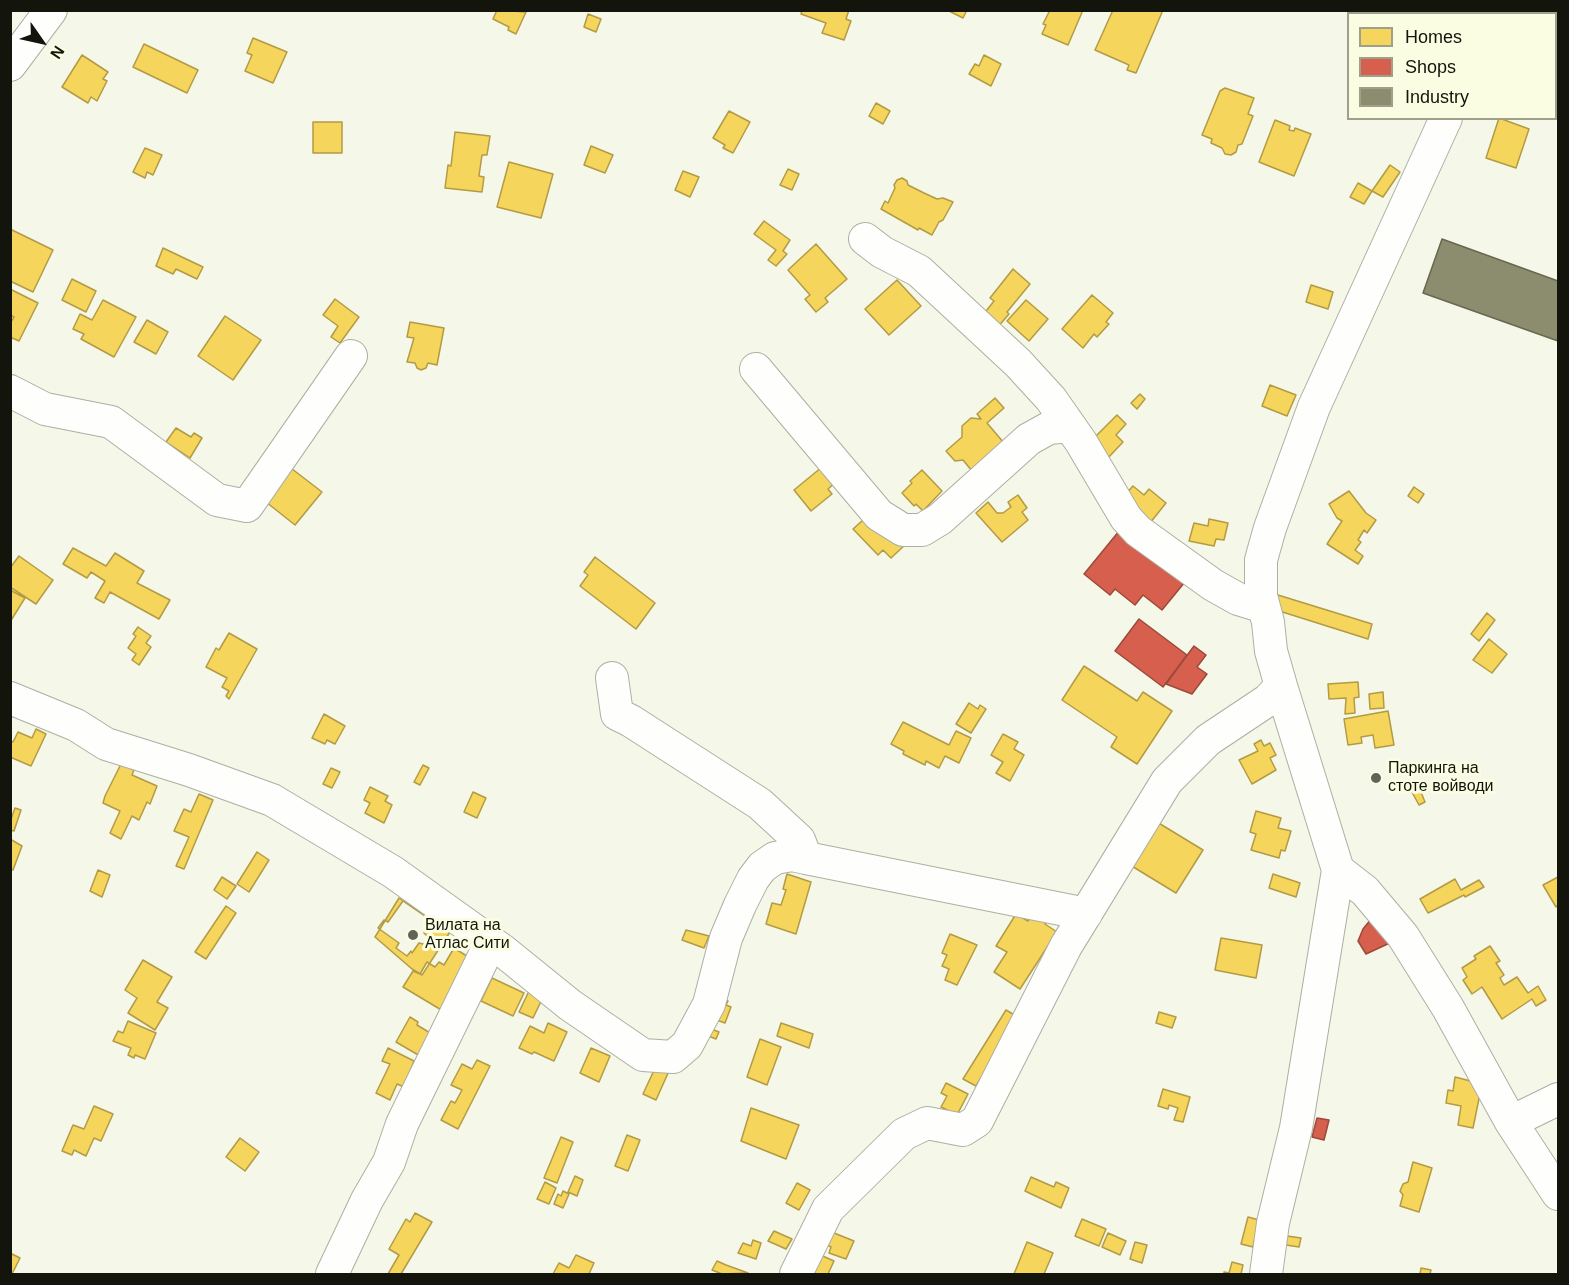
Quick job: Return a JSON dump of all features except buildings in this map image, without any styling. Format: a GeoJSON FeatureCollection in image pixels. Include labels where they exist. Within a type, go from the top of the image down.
{"type":"FeatureCollection","features":[{"type":"Feature","properties":{"kind":"street"},"geometry":{"type":"LineString","coordinates":[[10,65],[51,10]]}},
{"type":"Feature","properties":{"kind":"street"},"geometry":{"type":"LineString","coordinates":[[1266,1275],[1273,1223],[1296,1128],[1338,870],[1271,651],[1261,596],[1262,560],[1270,528],[1314,407],[1445,120]]}},
{"type":"Feature","properties":{"kind":"street"},"geometry":{"type":"LineString","coordinates":[[865,239],[882,252],[919,271],[1018,363],[1051,399],[1126,518],[1138,531],[1213,585],[1238,600],[1264,607]]}},
{"type":"Feature","properties":{"kind":"street"},"geometry":{"type":"LineString","coordinates":[[10,392],[45,409],[111,422],[217,500],[247,506],[351,356]]}},
{"type":"Feature","properties":{"kind":"street"},"geometry":{"type":"LineString","coordinates":[[756,369],[879,515],[903,530],[922,530],[940,519],[1029,439],[1049,428],[1070,426]]}},
{"type":"Feature","properties":{"kind":"street"},"geometry":{"type":"LineString","coordinates":[[612,678],[617,714],[760,804],[799,840],[806,858]]}},
{"type":"Feature","properties":{"kind":"street"},"geometry":{"type":"LineString","coordinates":[[796,1275],[828,1209],[904,1134],[927,1124],[963,1130],[977,1121],[1066,946],[1167,781],[1208,740],[1268,700],[1281,686]]}},
{"type":"Feature","properties":{"kind":"street"},"geometry":{"type":"LineString","coordinates":[[10,698],[76,725],[106,744],[189,770],[272,800],[393,872],[491,942],[570,1005],[643,1055],[673,1057],[687,1045],[709,1004],[726,938],[753,879],[762,867],[775,858],[792,855],[1086,914]]}},
{"type":"Feature","properties":{"kind":"street"},"geometry":{"type":"LineString","coordinates":[[1338,870],[1365,891],[1403,936],[1448,1008],[1511,1122],[1558,1194]]}},
{"type":"Feature","properties":{"kind":"street"},"geometry":{"type":"LineString","coordinates":[[332,1275],[367,1200],[389,1162],[412,1104],[491,942]]}},
{"type":"Feature","properties":{"kind":"street"},"geometry":{"type":"LineString","coordinates":[[1511,1122],[1558,1099]]}},
{"type":"Feature","properties":{"kind":"place","name":"Паркинга на стоте войводи"},"geometry":{"type":"Point","coordinates":[1376,778]}},
{"type":"Feature","properties":{"kind":"place","name":"Вилата на Атлас Сити"},"geometry":{"type":"Point","coordinates":[413,935]}}]}
